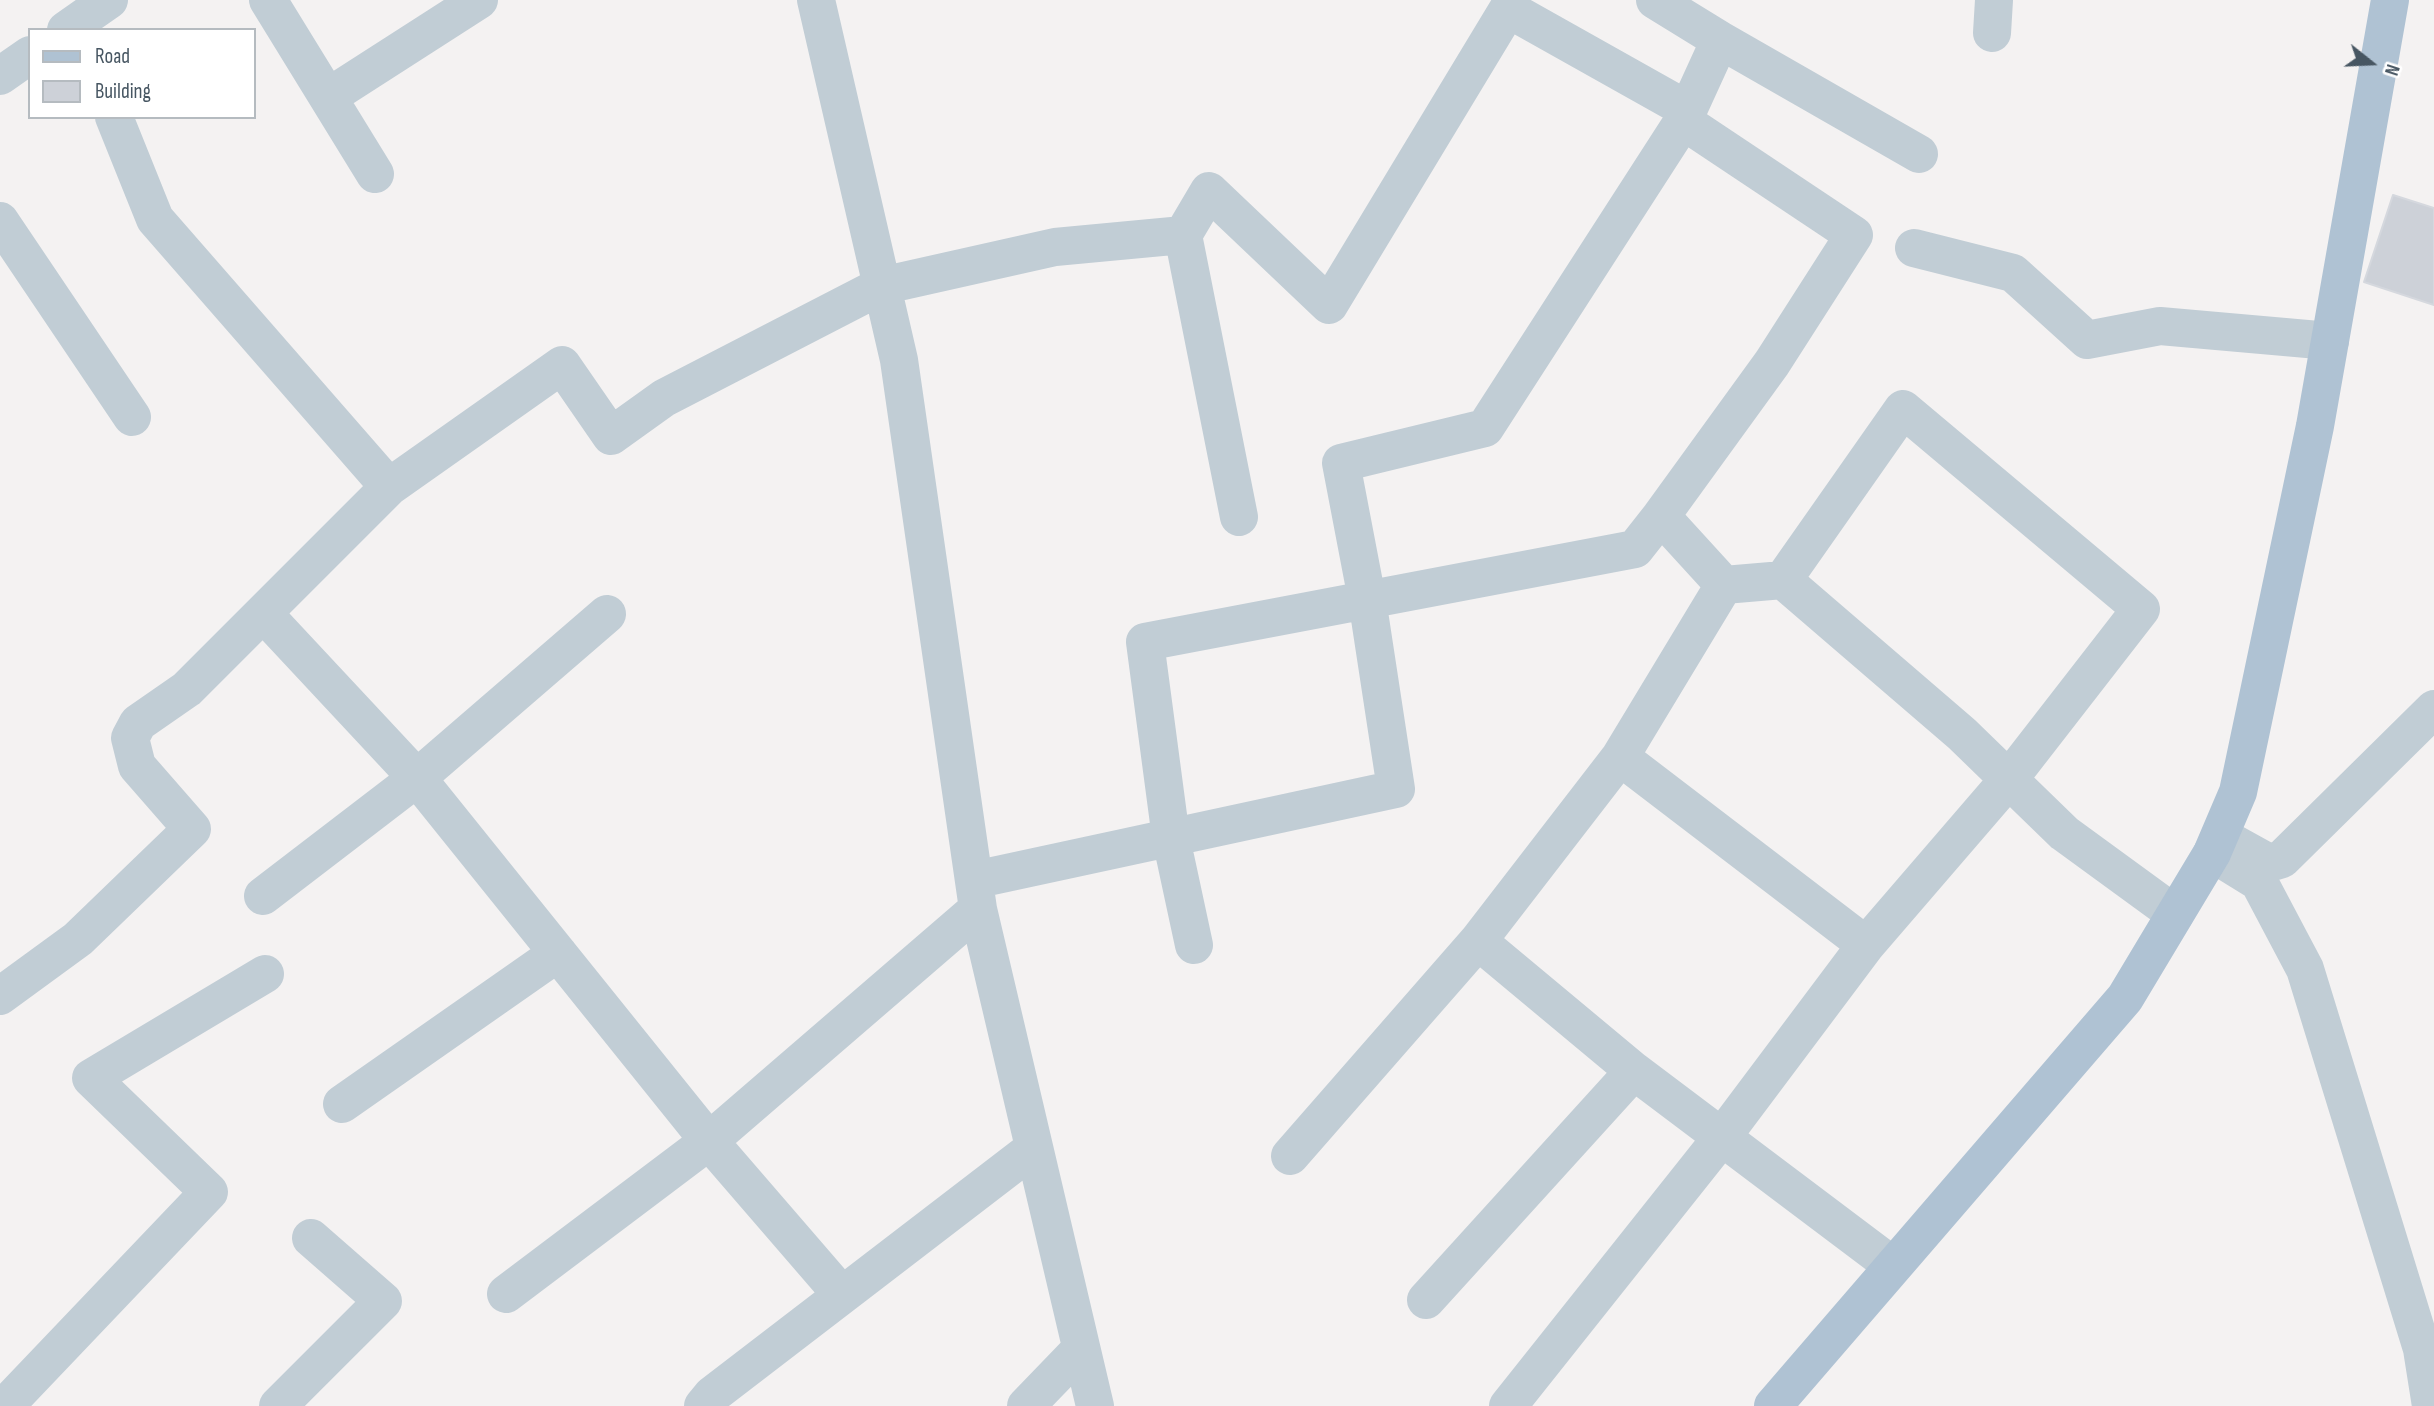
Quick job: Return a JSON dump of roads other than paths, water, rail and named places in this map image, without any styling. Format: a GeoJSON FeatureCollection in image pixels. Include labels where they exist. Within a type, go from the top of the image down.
{"type":"FeatureCollection","features":[{"type":"Feature","properties":{"kind":"main road"},"geometry":{"type":"LineString","coordinates":[[1773,1406],[2125,998],[2216,845],[2238,792],[2315,426],[2390,0]]}},
{"type":"Feature","properties":{"kind":"street"},"geometry":{"type":"LineString","coordinates":[[70,21],[110,0]]}},
{"type":"Feature","properties":{"kind":"street"},"geometry":{"type":"LineString","coordinates":[[268,0],[375,174]]}},
{"type":"Feature","properties":{"kind":"street"},"geometry":{"type":"LineString","coordinates":[[328,97],[479,0]]}},
{"type":"Feature","properties":{"kind":"street"},"geometry":{"type":"LineString","coordinates":[[816,0],[899,360],[976,895],[1095,1406]]}},
{"type":"Feature","properties":{"kind":"street"},"geometry":{"type":"LineString","coordinates":[[1655,0],[1919,154]]}},
{"type":"Feature","properties":{"kind":"street"},"geometry":{"type":"LineString","coordinates":[[1194,945],[1171,838],[1145,642],[1635,548],[1772,363],[1854,235],[1686,115],[1508,9],[1329,305],[1209,191],[1183,235],[1239,517]]}},
{"type":"Feature","properties":{"kind":"street"},"geometry":{"type":"LineString","coordinates":[[506,1294],[709,1141],[976,895],[1171,838],[1396,789],[1367,599],[1341,463],[1485,428],[1686,115],[1720,40]]}},
{"type":"Feature","properties":{"kind":"street"},"geometry":{"type":"LineString","coordinates":[[0,76],[28,56]]}},
{"type":"Feature","properties":{"kind":"street"},"geometry":{"type":"LineString","coordinates":[[115,119],[155,219],[388,487]]}},
{"type":"Feature","properties":{"kind":"street"},"geometry":{"type":"LineString","coordinates":[[0,221],[132,417]]}},
{"type":"Feature","properties":{"kind":"street"},"geometry":{"type":"LineString","coordinates":[[0,996],[78,939],[192,829],[137,765],[130,738],[138,723],[187,690],[388,487],[562,365],[611,436],[664,398],[881,286],[1055,247],[1183,235]]}},
{"type":"Feature","properties":{"kind":"street"},"geometry":{"type":"LineString","coordinates":[[1914,248],[2013,273],[2087,340],[2160,326],[2330,341]]}},
{"type":"Feature","properties":{"kind":"street"},"geometry":{"type":"LineString","coordinates":[[1508,1406],[1722,1137],[1866,945],[2009,779],[2141,609],[1903,409],[1783,580]]}},
{"type":"Feature","properties":{"kind":"street"},"geometry":{"type":"LineString","coordinates":[[1661,516],[1724,585]]}},
{"type":"Feature","properties":{"kind":"street"},"geometry":{"type":"LineString","coordinates":[[1724,585],[1783,580],[1962,734],[2064,833],[2175,914]]}},
{"type":"Feature","properties":{"kind":"street"},"geometry":{"type":"LineString","coordinates":[[1290,1156],[1478,941],[1620,757],[1724,585]]}},
{"type":"Feature","properties":{"kind":"street"},"geometry":{"type":"LineString","coordinates":[[263,613],[417,778],[709,1141],[842,1296]]}},
{"type":"Feature","properties":{"kind":"street"},"geometry":{"type":"LineString","coordinates":[[263,896],[417,778],[607,614]]}},
{"type":"Feature","properties":{"kind":"street"},"geometry":{"type":"LineString","coordinates":[[2216,845],[2269,863],[2282,859],[2434,709]]}},
{"type":"Feature","properties":{"kind":"street"},"geometry":{"type":"LineString","coordinates":[[1620,757],[1866,945]]}},
{"type":"Feature","properties":{"kind":"street"},"geometry":{"type":"LineString","coordinates":[[2216,845],[2259,882],[2305,969],[2422,1314],[2422,1349],[2431,1406]]}},
{"type":"Feature","properties":{"kind":"street"},"geometry":{"type":"LineString","coordinates":[[1478,941],[1634,1071],[1893,1266]]}},
{"type":"Feature","properties":{"kind":"street"},"geometry":{"type":"LineString","coordinates":[[342,1104],[558,953]]}},
{"type":"Feature","properties":{"kind":"street"},"geometry":{"type":"LineString","coordinates":[[5,1406],[209,1192],[91,1078],[265,974]]}},
{"type":"Feature","properties":{"kind":"street"},"geometry":{"type":"LineString","coordinates":[[1426,1300],[1634,1071]]}},
{"type":"Feature","properties":{"kind":"street"},"geometry":{"type":"LineString","coordinates":[[703,1406],[712,1395],[1034,1148]]}},
{"type":"Feature","properties":{"kind":"street"},"geometry":{"type":"LineString","coordinates":[[278,1406],[383,1301],[311,1238]]}},
{"type":"Feature","properties":{"kind":"street"},"geometry":{"type":"LineString","coordinates":[[1026,1406],[1081,1349]]}}]}
